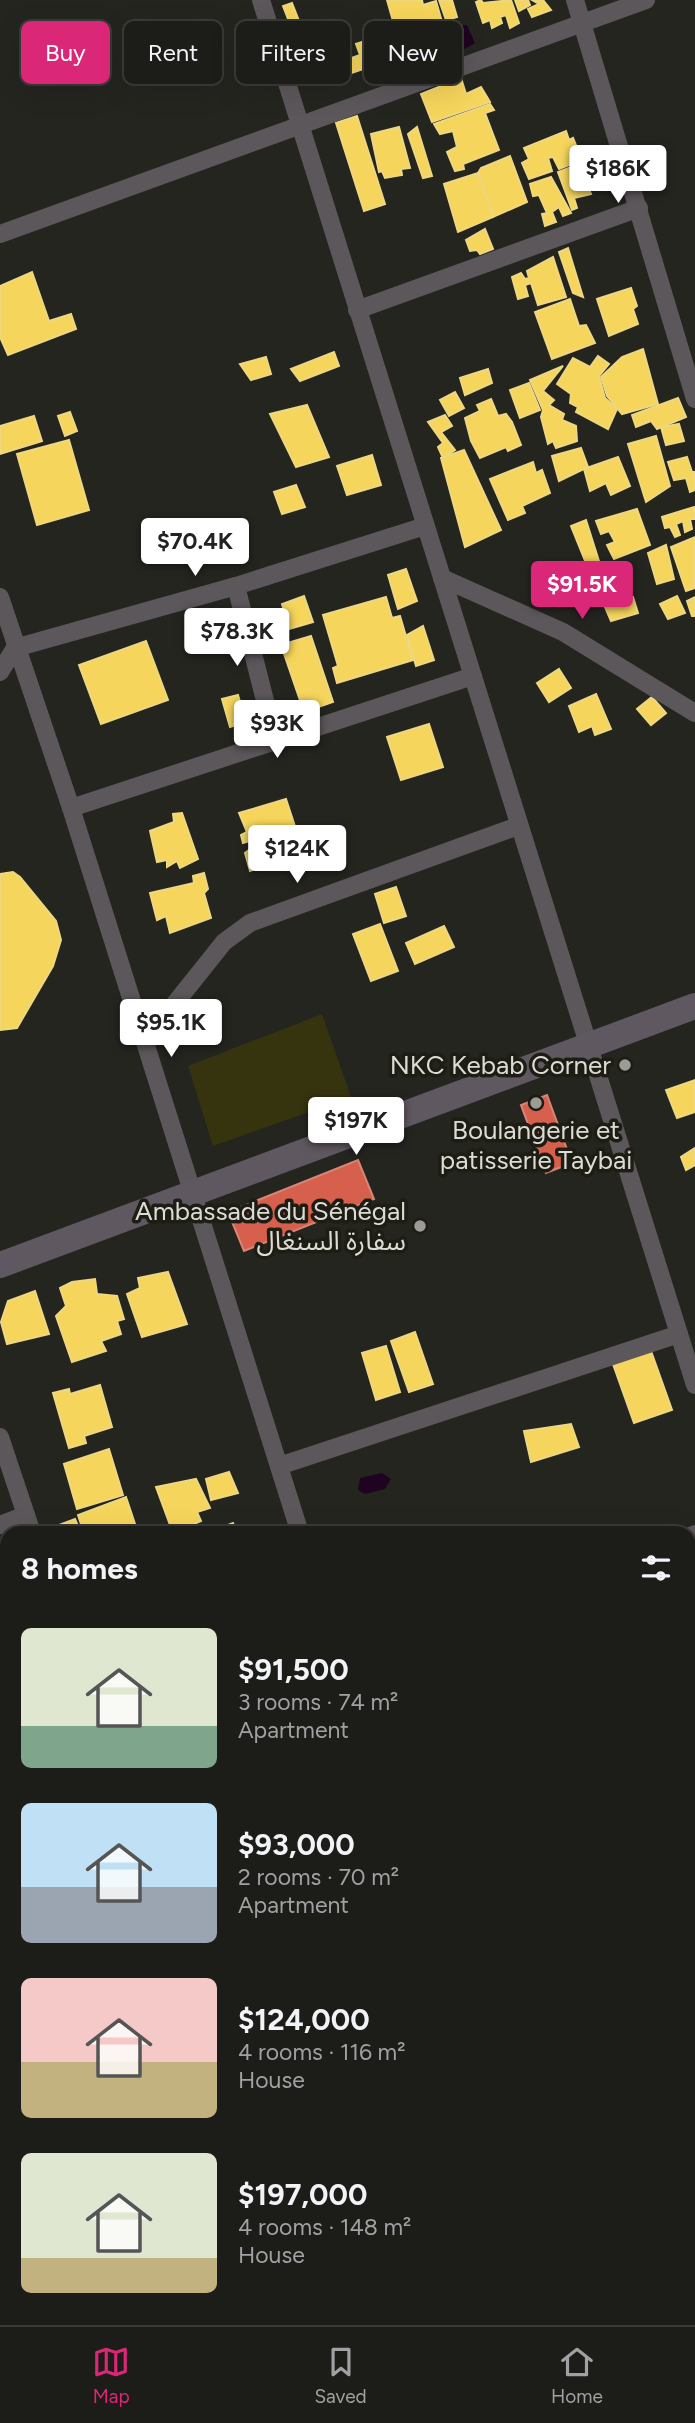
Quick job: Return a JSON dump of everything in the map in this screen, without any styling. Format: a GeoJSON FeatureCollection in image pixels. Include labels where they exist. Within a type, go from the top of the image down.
{"type":"FeatureCollection","features":[{"type":"Feature","properties":{"kind":"main road"},"geometry":{"type":"LineString","coordinates":[[0,1265],[695,1006]]}},
{"type":"Feature","properties":{"kind":"street"},"geometry":{"type":"LineString","coordinates":[[261,0],[518,826],[693,1376]]}},
{"type":"Feature","properties":{"kind":"street"},"geometry":{"type":"LineString","coordinates":[[575,0],[695,399]]}},
{"type":"Feature","properties":{"kind":"street"},"geometry":{"type":"LineString","coordinates":[[0,234],[646,0]]}},
{"type":"Feature","properties":{"kind":"street"},"geometry":{"type":"LineString","coordinates":[[357,310],[639,208]]}},
{"type":"Feature","properties":{"kind":"street"},"geometry":{"type":"LineString","coordinates":[[0,672],[15,648],[236,586],[425,526]]}},
{"type":"Feature","properties":{"kind":"street"},"geometry":{"type":"LineString","coordinates":[[442,578],[563,632],[695,713]]}},
{"type":"Feature","properties":{"kind":"street"},"geometry":{"type":"LineString","coordinates":[[236,586],[275,740]]}},
{"type":"Feature","properties":{"kind":"street"},"geometry":{"type":"LineString","coordinates":[[0,597],[71,808],[298,1526]]}},
{"type":"Feature","properties":{"kind":"street"},"geometry":{"type":"LineString","coordinates":[[71,808],[473,676]]}},
{"type":"Feature","properties":{"kind":"street"},"geometry":{"type":"LineString","coordinates":[[145,1041],[224,942],[250,923],[518,826]]}},
{"type":"Feature","properties":{"kind":"street"},"geometry":{"type":"LineString","coordinates":[[279,1466],[679,1334]]}},
{"type":"Feature","properties":{"kind":"street"},"geometry":{"type":"LineString","coordinates":[[0,1437],[30,1526]]}},
{"type":"Feature","properties":{"kind":"street"},"geometry":{"type":"LineString","coordinates":[[0,1525],[26,1515]]}},
{"type":"Feature","properties":{"kind":"shaded area"},"geometry":{"type":"Polygon","coordinates":[[[467,25],[475,43],[462,50],[462,26],[467,25]]]}},
{"type":"Feature","properties":{"kind":"shaded area"},"geometry":{"type":"Polygon","coordinates":[[[322,1014],[351,1097],[213,1146],[188,1066],[322,1014]]]}},
{"type":"Feature","properties":{"kind":"shaded area"},"geometry":{"type":"Polygon","coordinates":[[[382,1473],[391,1479],[385,1489],[365,1494],[358,1490],[360,1478],[382,1473]]]}},
{"type":"Feature","properties":{"kind":"building: Homes"},"geometry":{"type":"Polygon","coordinates":[[[387,0],[422,0],[423,5],[436,1],[442,21],[393,21],[387,0]]]}},
{"type":"Feature","properties":{"kind":"building: Homes"},"geometry":{"type":"Polygon","coordinates":[[[439,0],[452,0],[457,17],[446,20],[439,0]]]}},
{"type":"Feature","properties":{"kind":"building: Homes"},"geometry":{"type":"Polygon","coordinates":[[[481,0],[483,3],[511,0],[519,23],[510,28],[506,15],[500,17],[502,23],[492,28],[490,20],[483,23],[476,2],[481,0]]]}},
{"type":"Feature","properties":{"kind":"building: Homes"},"geometry":{"type":"Polygon","coordinates":[[[515,0],[528,0],[530,5],[519,11],[515,0]]]}},
{"type":"Feature","properties":{"kind":"building: Homes"},"geometry":{"type":"Polygon","coordinates":[[[532,0],[543,0],[551,10],[532,17],[528,9],[539,4],[532,0]]]}},
{"type":"Feature","properties":{"kind":"building: Homes"},"geometry":{"type":"Polygon","coordinates":[[[292,3],[299,21],[289,21],[283,6],[292,3]]]}},
{"type":"Feature","properties":{"kind":"building: Homes"},"geometry":{"type":"Polygon","coordinates":[[[364,41],[364,69],[350,73],[350,59],[360,55],[356,44],[364,41]]]}},
{"type":"Feature","properties":{"kind":"building: Homes"},"geometry":{"type":"Polygon","coordinates":[[[462,81],[466,94],[481,87],[490,102],[432,122],[421,94],[446,84],[462,84],[462,81]]]}},
{"type":"Feature","properties":{"kind":"building: Homes"},"geometry":{"type":"Polygon","coordinates":[[[490,104],[494,110],[485,113],[499,150],[463,164],[464,169],[455,171],[447,152],[457,147],[453,131],[440,134],[434,124],[490,104]]]}},
{"type":"Feature","properties":{"kind":"building: Homes"},"geometry":{"type":"Polygon","coordinates":[[[357,116],[385,204],[364,211],[336,123],[357,116]]]}},
{"type":"Feature","properties":{"kind":"building: Homes"},"geometry":{"type":"Polygon","coordinates":[[[399,127],[410,168],[401,169],[402,175],[385,178],[382,171],[379,172],[371,134],[399,127]]]}},
{"type":"Feature","properties":{"kind":"building: Homes"},"geometry":{"type":"Polygon","coordinates":[[[417,127],[432,176],[423,178],[408,134],[417,127]]]}},
{"type":"Feature","properties":{"kind":"building: Homes"},"geometry":{"type":"Polygon","coordinates":[[[566,131],[569,140],[573,138],[582,160],[559,169],[553,157],[548,158],[552,171],[529,179],[522,163],[529,159],[524,148],[566,131]]]}},
{"type":"Feature","properties":{"kind":"building: Homes"},"geometry":{"type":"Polygon","coordinates":[[[510,156],[527,202],[493,217],[478,173],[481,168],[510,156]]]}},
{"type":"Feature","properties":{"kind":"building: Homes"},"geometry":{"type":"Polygon","coordinates":[[[579,164],[591,194],[574,198],[577,208],[572,210],[558,172],[579,164]]]}},
{"type":"Feature","properties":{"kind":"building: Homes"},"geometry":{"type":"Polygon","coordinates":[[[478,173],[493,217],[458,232],[444,184],[478,173]]]}},
{"type":"Feature","properties":{"kind":"building: Homes"},"geometry":{"type":"Polygon","coordinates":[[[551,177],[571,213],[563,216],[559,207],[552,212],[556,222],[545,226],[542,214],[547,213],[539,195],[533,196],[530,184],[551,177]]]}},
{"type":"Feature","properties":{"kind":"building: Homes"},"geometry":{"type":"Polygon","coordinates":[[[485,229],[493,249],[480,254],[477,250],[470,251],[466,240],[485,229]]]}},
{"type":"Feature","properties":{"kind":"building: Homes"},"geometry":{"type":"Polygon","coordinates":[[[568,248],[583,297],[573,293],[559,252],[568,248]]]}},
{"type":"Feature","properties":{"kind":"building: Homes"},"geometry":{"type":"Polygon","coordinates":[[[553,257],[566,297],[538,305],[531,283],[525,285],[528,296],[518,299],[512,277],[521,273],[525,279],[529,278],[527,271],[553,257]]]}},
{"type":"Feature","properties":{"kind":"building: Homes"},"geometry":{"type":"Polygon","coordinates":[[[32,272],[49,321],[71,314],[76,329],[8,355],[0,337],[0,286],[32,272]]]}},
{"type":"Feature","properties":{"kind":"building: Homes"},"geometry":{"type":"Polygon","coordinates":[[[631,288],[637,306],[633,309],[638,324],[609,336],[597,299],[631,288]]]}},
{"type":"Feature","properties":{"kind":"building: Homes"},"geometry":{"type":"Polygon","coordinates":[[[570,299],[579,326],[586,325],[595,343],[552,359],[535,312],[570,299]]]}},
{"type":"Feature","properties":{"kind":"building: Homes"},"geometry":{"type":"Polygon","coordinates":[[[643,349],[658,404],[622,414],[607,396],[601,377],[622,357],[643,349]]]}},
{"type":"Feature","properties":{"kind":"building: Homes"},"geometry":{"type":"Polygon","coordinates":[[[334,352],[339,366],[300,381],[291,369],[334,352]]]}},
{"type":"Feature","properties":{"kind":"building: Homes"},"geometry":{"type":"Polygon","coordinates":[[[598,356],[609,364],[599,376],[605,398],[617,409],[608,429],[576,412],[578,407],[570,403],[571,394],[557,384],[573,358],[590,367],[598,356]]]}},
{"type":"Feature","properties":{"kind":"building: Homes"},"geometry":{"type":"Polygon","coordinates":[[[266,357],[271,374],[251,380],[240,364],[266,357]]]}},
{"type":"Feature","properties":{"kind":"building: Homes"},"geometry":{"type":"Polygon","coordinates":[[[563,366],[543,391],[554,400],[549,405],[564,414],[562,420],[576,426],[577,441],[556,448],[553,441],[548,444],[541,417],[543,410],[530,380],[563,366]]]}},
{"type":"Feature","properties":{"kind":"building: Homes"},"geometry":{"type":"Polygon","coordinates":[[[488,369],[492,383],[465,395],[460,378],[488,369]]]}},
{"type":"Feature","properties":{"kind":"building: Homes"},"geometry":{"type":"Polygon","coordinates":[[[529,383],[540,410],[520,418],[510,390],[529,383]]]}},
{"type":"Feature","properties":{"kind":"building: Homes"},"geometry":{"type":"Polygon","coordinates":[[[455,392],[464,408],[449,416],[440,400],[455,392]]]}},
{"type":"Feature","properties":{"kind":"building: Homes"},"geometry":{"type":"Polygon","coordinates":[[[678,398],[686,417],[657,429],[651,421],[636,427],[632,415],[678,398]]]}},
{"type":"Feature","properties":{"kind":"building: Homes"},"geometry":{"type":"Polygon","coordinates":[[[491,399],[498,416],[506,414],[512,422],[521,445],[508,451],[506,447],[480,458],[471,441],[465,418],[480,411],[477,405],[491,399]]]}},
{"type":"Feature","properties":{"kind":"building: Homes"},"geometry":{"type":"Polygon","coordinates":[[[307,405],[329,457],[296,467],[270,414],[307,405]]]}},
{"type":"Feature","properties":{"kind":"building: Homes"},"geometry":{"type":"Polygon","coordinates":[[[70,412],[77,431],[65,436],[58,416],[70,412]]]}},
{"type":"Feature","properties":{"kind":"building: Homes"},"geometry":{"type":"Polygon","coordinates":[[[445,415],[452,426],[441,432],[455,450],[443,458],[438,447],[443,443],[428,422],[445,415]]]}},
{"type":"Feature","properties":{"kind":"building: Homes"},"geometry":{"type":"Polygon","coordinates":[[[34,416],[42,441],[0,454],[0,426],[34,416]]]}},
{"type":"Feature","properties":{"kind":"building: Homes"},"geometry":{"type":"Polygon","coordinates":[[[679,424],[684,441],[666,445],[661,427],[679,424]]]}},
{"type":"Feature","properties":{"kind":"building: Homes"},"geometry":{"type":"Polygon","coordinates":[[[656,436],[670,486],[646,502],[628,444],[656,436]]]}},
{"type":"Feature","properties":{"kind":"building: Homes"},"geometry":{"type":"Polygon","coordinates":[[[69,440],[89,510],[37,525],[17,454],[69,440]]]}},
{"type":"Feature","properties":{"kind":"building: Homes"},"geometry":{"type":"Polygon","coordinates":[[[581,448],[588,467],[559,481],[552,456],[581,448]]]}},
{"type":"Feature","properties":{"kind":"building: Homes"},"geometry":{"type":"Polygon","coordinates":[[[464,450],[501,530],[465,547],[441,458],[464,450]]]}},
{"type":"Feature","properties":{"kind":"building: Homes"},"geometry":{"type":"Polygon","coordinates":[[[372,455],[381,485],[347,495],[337,466],[372,455]]]}},
{"type":"Feature","properties":{"kind":"building: Homes"},"geometry":{"type":"Polygon","coordinates":[[[618,457],[630,486],[611,495],[606,483],[590,491],[584,469],[618,457]]]}},
{"type":"Feature","properties":{"kind":"building: Homes"},"geometry":{"type":"Polygon","coordinates":[[[687,457],[692,472],[695,472],[695,490],[690,492],[686,478],[674,480],[668,462],[687,457]]]}},
{"type":"Feature","properties":{"kind":"building: Homes"},"geometry":{"type":"Polygon","coordinates":[[[533,462],[536,473],[542,470],[550,493],[522,506],[525,513],[508,520],[490,479],[533,462]]]}},
{"type":"Feature","properties":{"kind":"building: Homes"},"geometry":{"type":"Polygon","coordinates":[[[296,485],[305,507],[282,514],[274,492],[296,485]]]}},
{"type":"Feature","properties":{"kind":"building: Homes"},"geometry":{"type":"Polygon","coordinates":[[[694,507],[695,519],[690,519],[692,529],[685,532],[683,521],[676,524],[680,535],[675,537],[670,527],[665,528],[662,517],[694,507]]]}},
{"type":"Feature","properties":{"kind":"building: Homes"},"geometry":{"type":"Polygon","coordinates":[[[637,509],[650,545],[614,559],[607,545],[615,542],[609,531],[601,534],[596,521],[637,509]]]}},
{"type":"Feature","properties":{"kind":"building: Homes"},"geometry":{"type":"Polygon","coordinates":[[[586,520],[603,574],[592,578],[571,526],[586,520]]]}},
{"type":"Feature","properties":{"kind":"building: Homes"},"geometry":{"type":"Polygon","coordinates":[[[695,537],[695,588],[686,591],[671,547],[695,537]]]}},
{"type":"Feature","properties":{"kind":"building: Homes"},"geometry":{"type":"Polygon","coordinates":[[[666,545],[674,579],[657,584],[648,553],[666,545]]]}},
{"type":"Feature","properties":{"kind":"building: Homes"},"geometry":{"type":"Polygon","coordinates":[[[406,569],[417,601],[398,609],[388,575],[406,569]]]}},
{"type":"Feature","properties":{"kind":"building: Homes"},"geometry":{"type":"Polygon","coordinates":[[[304,596],[313,622],[289,629],[282,604],[304,596]]]}},
{"type":"Feature","properties":{"kind":"building: Homes"},"geometry":{"type":"Polygon","coordinates":[[[677,596],[685,613],[668,619],[660,604],[677,596]]]}},
{"type":"Feature","properties":{"kind":"building: Homes"},"geometry":{"type":"Polygon","coordinates":[[[386,597],[392,618],[400,616],[413,660],[337,683],[333,668],[338,666],[323,615],[386,597]]]}},
{"type":"Feature","properties":{"kind":"building: Homes"},"geometry":{"type":"Polygon","coordinates":[[[633,597],[638,613],[611,621],[605,607],[633,597]]]}},
{"type":"Feature","properties":{"kind":"building: Homes"},"geometry":{"type":"Polygon","coordinates":[[[695,597],[695,616],[692,616],[687,601],[695,597]]]}},
{"type":"Feature","properties":{"kind":"building: Homes"},"geometry":{"type":"Polygon","coordinates":[[[214,613],[221,636],[207,639],[201,617],[214,613]]]}},
{"type":"Feature","properties":{"kind":"building: Homes"},"geometry":{"type":"Polygon","coordinates":[[[423,626],[434,660],[416,666],[407,635],[423,626]]]}},
{"type":"Feature","properties":{"kind":"building: Homes"},"geometry":{"type":"Polygon","coordinates":[[[311,636],[333,702],[304,712],[281,645],[311,636]]]}},
{"type":"Feature","properties":{"kind":"building: Homes"},"geometry":{"type":"Polygon","coordinates":[[[146,641],[168,700],[101,724],[79,665],[146,641]]]}},
{"type":"Feature","properties":{"kind":"building: Homes"},"geometry":{"type":"Polygon","coordinates":[[[559,669],[571,688],[549,702],[537,683],[559,669]]]}},
{"type":"Feature","properties":{"kind":"building: Homes"},"geometry":{"type":"Polygon","coordinates":[[[596,694],[611,729],[595,735],[592,726],[579,732],[569,706],[596,694]]]}},
{"type":"Feature","properties":{"kind":"building: Homes"},"geometry":{"type":"Polygon","coordinates":[[[238,695],[246,722],[230,727],[222,699],[238,695]]]}},
{"type":"Feature","properties":{"kind":"building: Homes"},"geometry":{"type":"Polygon","coordinates":[[[652,697],[666,713],[651,725],[637,709],[652,697]]]}},
{"type":"Feature","properties":{"kind":"building: Homes"},"geometry":{"type":"Polygon","coordinates":[[[429,724],[443,767],[401,780],[387,737],[429,724]]]}},
{"type":"Feature","properties":{"kind":"building: Homes"},"geometry":{"type":"Polygon","coordinates":[[[286,799],[303,851],[250,871],[245,853],[253,847],[253,840],[243,843],[241,835],[247,832],[239,813],[286,799]]]}},
{"type":"Feature","properties":{"kind":"building: Homes"},"geometry":{"type":"Polygon","coordinates":[[[182,813],[198,859],[180,868],[177,861],[167,867],[167,860],[157,862],[150,831],[174,822],[173,814],[182,813]]]}},
{"type":"Feature","properties":{"kind":"building: Homes"},"geometry":{"type":"Polygon","coordinates":[[[13,872],[56,921],[61,940],[53,966],[17,1028],[0,1030],[0,874],[13,872]]]}},
{"type":"Feature","properties":{"kind":"building: Homes"},"geometry":{"type":"Polygon","coordinates":[[[204,873],[208,889],[204,893],[211,918],[170,933],[166,916],[157,920],[150,893],[194,883],[193,876],[204,873]]]}},
{"type":"Feature","properties":{"kind":"building: Homes"},"geometry":{"type":"Polygon","coordinates":[[[396,887],[406,916],[384,923],[375,894],[396,887]]]}},
{"type":"Feature","properties":{"kind":"building: Homes"},"geometry":{"type":"Polygon","coordinates":[[[380,924],[398,971],[371,981],[353,934],[380,924]]]}},
{"type":"Feature","properties":{"kind":"building: Homes"},"geometry":{"type":"Polygon","coordinates":[[[444,926],[454,947],[415,964],[406,943],[444,926]]]}},
{"type":"Feature","properties":{"kind":"building: Homes"},"geometry":{"type":"Polygon","coordinates":[[[695,1080],[695,1112],[677,1118],[666,1090],[695,1080]]]}},
{"type":"Feature","properties":{"kind":"building: Homes"},"geometry":{"type":"Polygon","coordinates":[[[695,1148],[695,1165],[686,1170],[681,1157],[695,1148]]]}},
{"type":"Feature","properties":{"kind":"building: Homes"},"geometry":{"type":"Polygon","coordinates":[[[168,1272],[187,1324],[142,1337],[127,1294],[140,1288],[138,1278],[168,1272]]]}},
{"type":"Feature","properties":{"kind":"building: Homes"},"geometry":{"type":"Polygon","coordinates":[[[95,1279],[97,1294],[117,1296],[124,1319],[117,1321],[121,1334],[101,1341],[106,1351],[72,1362],[56,1316],[66,1306],[60,1288],[72,1282],[95,1279]]]}},
{"type":"Feature","properties":{"kind":"building: Homes"},"geometry":{"type":"Polygon","coordinates":[[[35,1291],[49,1334],[7,1344],[1,1322],[8,1301],[35,1291]]]}},
{"type":"Feature","properties":{"kind":"building: Homes"},"geometry":{"type":"Polygon","coordinates":[[[415,1332],[433,1384],[409,1392],[391,1341],[415,1332]]]}},
{"type":"Feature","properties":{"kind":"building: Homes"},"geometry":{"type":"Polygon","coordinates":[[[386,1346],[400,1392],[376,1400],[362,1353],[386,1346]]]}},
{"type":"Feature","properties":{"kind":"building: Homes"},"geometry":{"type":"Polygon","coordinates":[[[651,1351],[672,1410],[634,1423],[613,1364],[651,1351]]]}},
{"type":"Feature","properties":{"kind":"building: Homes"},"geometry":{"type":"Polygon","coordinates":[[[100,1385],[112,1427],[84,1436],[86,1443],[69,1448],[53,1393],[69,1389],[70,1394],[100,1385]]]}},
{"type":"Feature","properties":{"kind":"building: Homes"},"geometry":{"type":"Polygon","coordinates":[[[571,1424],[579,1447],[531,1462],[524,1431],[571,1424]]]}},
{"type":"Feature","properties":{"kind":"building: Homes"},"geometry":{"type":"Polygon","coordinates":[[[109,1449],[123,1495],[77,1509],[64,1464],[109,1449]]]}},
{"type":"Feature","properties":{"kind":"building: Homes"},"geometry":{"type":"Polygon","coordinates":[[[229,1472],[238,1493],[211,1500],[206,1479],[229,1472]]]}},
{"type":"Feature","properties":{"kind":"building: Homes"},"geometry":{"type":"Polygon","coordinates":[[[196,1479],[210,1508],[197,1512],[201,1521],[189,1526],[170,1526],[156,1487],[196,1479]]]}},
{"type":"Feature","properties":{"kind":"building: Homes"},"geometry":{"type":"Polygon","coordinates":[[[126,1497],[136,1526],[82,1526],[78,1515],[126,1497]]]}},
{"type":"Feature","properties":{"kind":"building: Homes"},"geometry":{"type":"Polygon","coordinates":[[[75,1519],[78,1526],[56,1526],[75,1519]]]}},
{"type":"Feature","properties":{"kind":"building: Shops"},"geometry":{"type":"Polygon","coordinates":[[[547,1095],[572,1163],[546,1173],[521,1105],[547,1095]]]}},
{"type":"Feature","properties":{"kind":"building: Shops"},"geometry":{"type":"Polygon","coordinates":[[[358,1160],[374,1199],[244,1251],[228,1212],[358,1160]]]}},
{"type":"Feature","properties":{"kind":"place","name":"NKC Kebab Corner"},"geometry":{"type":"Point","coordinates":[625,1065]}},
{"type":"Feature","properties":{"kind":"place","name":"Boulangerie et patisserie Taybai"},"geometry":{"type":"Point","coordinates":[536,1103]}},
{"type":"Feature","properties":{"kind":"place","name":"Ambassade du Sénégal سفارة السنغال"},"geometry":{"type":"Point","coordinates":[420,1226]}}]}
